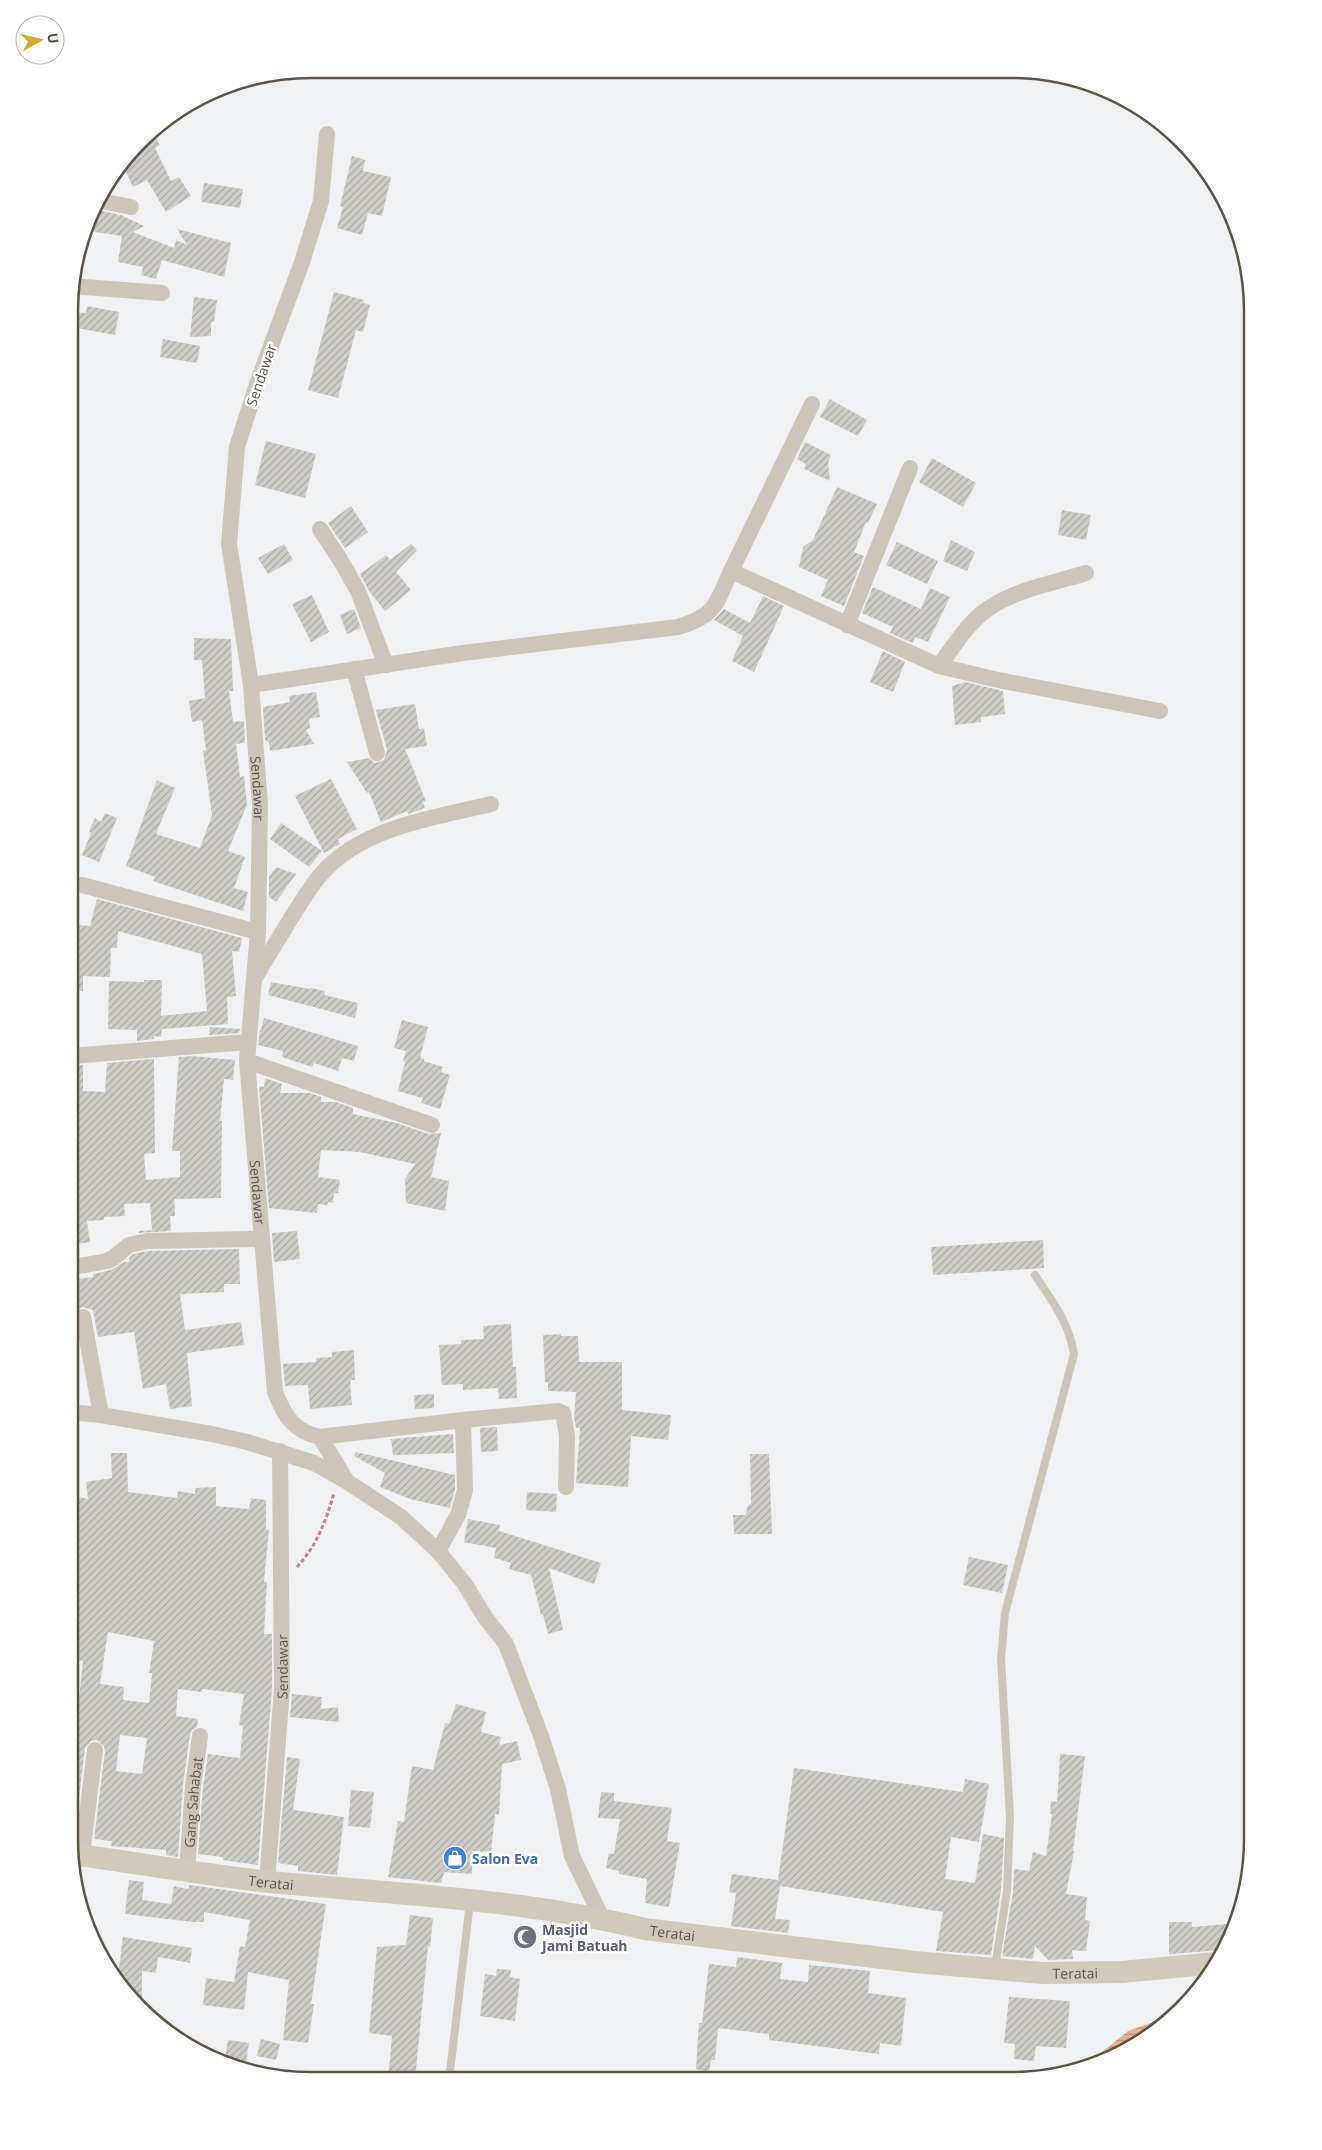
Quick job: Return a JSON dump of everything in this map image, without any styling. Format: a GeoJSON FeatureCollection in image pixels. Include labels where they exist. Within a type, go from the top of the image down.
{"type":"FeatureCollection","features":[{"type":"Feature","properties":{"kind":"main road","name":"Teratai"},"geometry":{"type":"LineString","coordinates":[[78,1855],[267,1881],[540,1908],[602,1918],[645,1929],[916,1962],[1042,1973],[1086,1974],[1208,1964]]}},
{"type":"Feature","properties":{"kind":"street","name":"Sendawar"},"geometry":{"type":"LineString","coordinates":[[320,1437],[304,1433],[290,1423],[274,1392],[247,1061],[258,932],[260,805],[251,685],[229,544],[237,447],[256,384],[302,262],[321,201],[327,134]]}},
{"type":"Feature","properties":{"kind":"street"},"geometry":{"type":"LineString","coordinates":[[105,202],[131,207]]}},
{"type":"Feature","properties":{"kind":"street"},"geometry":{"type":"LineString","coordinates":[[79,287],[162,293]]}},
{"type":"Feature","properties":{"kind":"street"},"geometry":{"type":"LineString","coordinates":[[251,685],[386,664],[678,627],[706,616],[713,609],[812,404]]}},
{"type":"Feature","properties":{"kind":"street"},"geometry":{"type":"LineString","coordinates":[[847,625],[910,468]]}},
{"type":"Feature","properties":{"kind":"street"},"geometry":{"type":"LineString","coordinates":[[320,529],[358,592],[386,664]]}},
{"type":"Feature","properties":{"kind":"street"},"geometry":{"type":"LineString","coordinates":[[732,571],[939,666],[998,680],[1160,711]]}},
{"type":"Feature","properties":{"kind":"street"},"geometry":{"type":"LineString","coordinates":[[939,666],[972,623],[988,609],[1025,592],[1086,573]]}},
{"type":"Feature","properties":{"kind":"street"},"geometry":{"type":"LineString","coordinates":[[354,669],[377,753]]}},
{"type":"Feature","properties":{"kind":"street"},"geometry":{"type":"LineString","coordinates":[[254,978],[315,882],[337,859],[358,844],[403,825],[491,804]]}},
{"type":"Feature","properties":{"kind":"street"},"geometry":{"type":"LineString","coordinates":[[82,884],[258,932]]}},
{"type":"Feature","properties":{"kind":"street"},"geometry":{"type":"LineString","coordinates":[[78,1055],[248,1042]]}},
{"type":"Feature","properties":{"kind":"street"},"geometry":{"type":"LineString","coordinates":[[247,1061],[432,1125]]}},
{"type":"Feature","properties":{"kind":"street"},"geometry":{"type":"LineString","coordinates":[[78,1266],[107,1261],[129,1245],[147,1241],[262,1239]]}},
{"type":"Feature","properties":{"kind":"street"},"geometry":{"type":"LineString","coordinates":[[83,1317],[101,1415]]}},
{"type":"Feature","properties":{"kind":"street"},"geometry":{"type":"LineString","coordinates":[[343,1479],[320,1437],[558,1411],[563,1413],[567,1436],[566,1487]]}},
{"type":"Feature","properties":{"kind":"street"},"geometry":{"type":"LineString","coordinates":[[78,1413],[212,1434],[280,1451],[314,1463],[343,1479],[401,1517],[438,1551],[464,1583],[485,1617],[506,1644],[521,1681],[552,1772],[572,1856],[602,1918]]}},
{"type":"Feature","properties":{"kind":"street"},"geometry":{"type":"LineString","coordinates":[[438,1551],[458,1515],[465,1490],[463,1420]]}},
{"type":"Feature","properties":{"kind":"street","name":"Sendawar"},"geometry":{"type":"LineString","coordinates":[[267,1881],[282,1689],[280,1451]]}},
{"type":"Feature","properties":{"kind":"street","name":"Gang Sahabat"},"geometry":{"type":"LineString","coordinates":[[187,1870],[192,1786],[200,1736]]}},
{"type":"Feature","properties":{"kind":"street"},"geometry":{"type":"LineString","coordinates":[[78,1849],[95,1750]]}},
{"type":"Feature","properties":{"kind":"lane"},"geometry":{"type":"LineString","coordinates":[[995,1969],[1007,1891],[1010,1817],[1001,1659],[1005,1613],[1074,1354],[1071,1336],[1066,1323],[1034,1275]]}},
{"type":"Feature","properties":{"kind":"lane"},"geometry":{"type":"LineString","coordinates":[[451,2072],[470,1900]]}},
{"type":"Feature","properties":{"kind":"path"},"geometry":{"type":"LineString","coordinates":[[280,1582],[297,1567],[315,1544],[326,1523],[343,1479]]}},
{"type":"Feature","properties":{"kind":"shaded area"},"geometry":{"type":"Polygon","coordinates":[[[1158,2020],[1128,2041],[1097,2056],[1128,2031],[1158,2020]]]}},
{"type":"Feature","properties":{"kind":"building"},"geometry":{"type":"Polygon","coordinates":[[[155,137],[160,145],[155,148],[171,181],[179,177],[191,196],[166,212],[147,180],[133,187],[125,170],[155,137]]]}},
{"type":"Feature","properties":{"kind":"building"},"geometry":{"type":"Polygon","coordinates":[[[352,156],[365,160],[363,171],[391,177],[382,216],[368,213],[362,235],[337,228],[343,207],[340,206],[352,156]]]}},
{"type":"Feature","properties":{"kind":"building"},"geometry":{"type":"Polygon","coordinates":[[[204,183],[243,189],[240,208],[201,202],[204,183]]]}},
{"type":"Feature","properties":{"kind":"building"},"geometry":{"type":"Polygon","coordinates":[[[101,211],[121,215],[144,226],[133,232],[174,248],[176,240],[187,245],[177,229],[231,243],[224,277],[162,260],[156,279],[141,275],[143,267],[118,262],[122,236],[92,231],[101,211]]]}},
{"type":"Feature","properties":{"kind":"building"},"geometry":{"type":"Polygon","coordinates":[[[334,292],[364,300],[363,303],[370,305],[363,332],[356,330],[338,398],[308,390],[334,292]]]}},
{"type":"Feature","properties":{"kind":"building"},"geometry":{"type":"Polygon","coordinates":[[[194,297],[217,300],[214,322],[211,322],[211,336],[190,337],[194,297]]]}},
{"type":"Feature","properties":{"kind":"building"},"geometry":{"type":"Polygon","coordinates":[[[87,306],[119,312],[115,335],[78,328],[78,312],[86,313],[87,306]]]}},
{"type":"Feature","properties":{"kind":"building"},"geometry":{"type":"Polygon","coordinates":[[[163,339],[200,346],[197,363],[160,357],[163,339]]]}},
{"type":"Feature","properties":{"kind":"building"},"geometry":{"type":"Polygon","coordinates":[[[830,399],[867,420],[858,436],[820,417],[830,399]]]}},
{"type":"Feature","properties":{"kind":"building"},"geometry":{"type":"Polygon","coordinates":[[[266,441],[316,454],[305,498],[255,485],[266,441]]]}},
{"type":"Feature","properties":{"kind":"building"},"geometry":{"type":"Polygon","coordinates":[[[805,442],[831,455],[828,463],[830,481],[804,469],[806,464],[797,459],[805,442]]]}},
{"type":"Feature","properties":{"kind":"building"},"geometry":{"type":"Polygon","coordinates":[[[932,458],[976,483],[963,507],[919,482],[932,458]]]}},
{"type":"Feature","properties":{"kind":"building"},"geometry":{"type":"Polygon","coordinates":[[[837,487],[877,504],[868,523],[866,522],[854,552],[864,556],[844,606],[821,596],[828,580],[799,567],[803,547],[813,540],[837,487]]]}},
{"type":"Feature","properties":{"kind":"building"},"geometry":{"type":"Polygon","coordinates":[[[351,506],[368,532],[345,548],[328,523],[351,506]]]}},
{"type":"Feature","properties":{"kind":"building"},"geometry":{"type":"Polygon","coordinates":[[[1062,510],[1091,515],[1086,540],[1058,535],[1062,510]]]}},
{"type":"Feature","properties":{"kind":"building"},"geometry":{"type":"Polygon","coordinates":[[[951,540],[975,552],[967,571],[943,561],[951,540]]]}},
{"type":"Feature","properties":{"kind":"building"},"geometry":{"type":"Polygon","coordinates":[[[897,542],[938,561],[927,584],[886,565],[897,542]]]}},
{"type":"Feature","properties":{"kind":"building"},"geometry":{"type":"Polygon","coordinates":[[[284,544],[293,560],[268,574],[258,558],[284,544]]]}},
{"type":"Feature","properties":{"kind":"building"},"geometry":{"type":"Polygon","coordinates":[[[411,544],[417,550],[396,572],[411,590],[385,611],[369,591],[360,574],[386,555],[390,560],[411,544]]]}},
{"type":"Feature","properties":{"kind":"building"},"geometry":{"type":"Polygon","coordinates":[[[873,587],[921,609],[930,588],[950,597],[928,642],[915,637],[913,643],[890,633],[893,627],[862,613],[873,587]]]}},
{"type":"Feature","properties":{"kind":"building"},"geometry":{"type":"Polygon","coordinates":[[[312,595],[329,632],[311,642],[292,604],[312,595]]]}},
{"type":"Feature","properties":{"kind":"building"},"geometry":{"type":"Polygon","coordinates":[[[763,596],[784,606],[754,672],[732,661],[743,636],[714,620],[724,609],[750,623],[763,596]]]}},
{"type":"Feature","properties":{"kind":"building"},"geometry":{"type":"Polygon","coordinates":[[[354,609],[361,628],[347,634],[340,615],[354,609]]]}},
{"type":"Feature","properties":{"kind":"building"},"geometry":{"type":"Polygon","coordinates":[[[194,638],[231,639],[233,691],[229,691],[233,722],[244,721],[245,743],[236,744],[240,777],[244,776],[247,805],[228,851],[245,857],[234,888],[248,892],[243,911],[153,881],[155,877],[126,866],[157,780],[175,788],[156,834],[200,848],[212,815],[203,751],[206,750],[202,720],[192,722],[189,701],[205,698],[202,660],[194,660],[194,638]]]}},
{"type":"Feature","properties":{"kind":"building"},"geometry":{"type":"Polygon","coordinates":[[[883,651],[905,662],[893,692],[870,682],[883,651]]]}},
{"type":"Feature","properties":{"kind":"building"},"geometry":{"type":"Polygon","coordinates":[[[965,682],[1003,691],[1005,714],[981,717],[981,722],[955,725],[952,686],[965,682]]]}},
{"type":"Feature","properties":{"kind":"building"},"geometry":{"type":"Polygon","coordinates":[[[316,692],[320,717],[309,719],[310,728],[306,730],[314,744],[270,751],[269,742],[265,740],[263,707],[290,702],[289,696],[316,692]]]}},
{"type":"Feature","properties":{"kind":"building"},"geometry":{"type":"Polygon","coordinates":[[[415,704],[419,729],[424,728],[427,746],[405,749],[426,801],[423,802],[425,808],[408,814],[407,811],[381,822],[369,792],[367,793],[347,762],[369,758],[375,763],[384,760],[387,750],[376,710],[415,704]]]}},
{"type":"Feature","properties":{"kind":"building"},"geometry":{"type":"Polygon","coordinates":[[[331,779],[357,829],[338,839],[340,844],[324,853],[295,796],[331,779]]]}},
{"type":"Feature","properties":{"kind":"building"},"geometry":{"type":"Polygon","coordinates":[[[105,813],[117,818],[99,862],[82,855],[95,818],[101,822],[105,813]]]}},
{"type":"Feature","properties":{"kind":"building"},"geometry":{"type":"Polygon","coordinates":[[[281,823],[322,851],[309,867],[270,839],[281,823]]]}},
{"type":"Feature","properties":{"kind":"building"},"geometry":{"type":"Polygon","coordinates":[[[276,867],[296,874],[276,902],[269,897],[269,877],[276,867]]]}},
{"type":"Feature","properties":{"kind":"building"},"geometry":{"type":"Polygon","coordinates":[[[97,899],[242,938],[239,952],[232,951],[236,996],[227,997],[228,1024],[162,1029],[161,1037],[154,1036],[154,1039],[137,1041],[137,1030],[108,1029],[109,981],[144,982],[144,980],[162,980],[161,1016],[207,1011],[202,954],[118,931],[117,948],[111,948],[110,977],[83,976],[83,991],[78,991],[78,925],[90,926],[97,899]]]}},
{"type":"Feature","properties":{"kind":"building"},"geometry":{"type":"Polygon","coordinates":[[[271,982],[325,991],[324,995],[358,1003],[355,1018],[268,995],[271,982]]]}},
{"type":"Feature","properties":{"kind":"building"},"geometry":{"type":"Polygon","coordinates":[[[264,1018],[358,1046],[354,1061],[342,1058],[338,1071],[314,1063],[312,1067],[282,1057],[283,1051],[258,1045],[264,1018]]]}},
{"type":"Feature","properties":{"kind":"building"},"geometry":{"type":"Polygon","coordinates":[[[402,1020],[428,1027],[420,1058],[443,1067],[441,1072],[450,1075],[440,1109],[421,1103],[423,1098],[398,1091],[406,1051],[394,1048],[402,1020]]]}},
{"type":"Feature","properties":{"kind":"building"},"geometry":{"type":"Polygon","coordinates":[[[210,1027],[240,1029],[239,1033],[209,1035],[210,1027]]]}},
{"type":"Feature","properties":{"kind":"building"},"geometry":{"type":"Polygon","coordinates":[[[192,1056],[235,1060],[233,1080],[224,1079],[220,1121],[222,1121],[221,1198],[174,1199],[175,1216],[170,1216],[171,1231],[139,1233],[139,1231],[152,1230],[150,1203],[124,1204],[125,1216],[104,1217],[104,1220],[87,1221],[90,1242],[78,1244],[78,1065],[83,1065],[83,1091],[105,1092],[107,1063],[154,1059],[155,1153],[144,1154],[146,1180],[180,1177],[180,1151],[172,1151],[179,1057],[192,1056]]]}},
{"type":"Feature","properties":{"kind":"building"},"geometry":{"type":"Polygon","coordinates":[[[265,1078],[282,1084],[280,1093],[310,1093],[321,1097],[321,1102],[336,1102],[353,1108],[353,1114],[397,1123],[429,1134],[441,1133],[431,1177],[449,1181],[445,1211],[406,1203],[405,1179],[415,1164],[360,1152],[321,1150],[318,1177],[340,1180],[338,1193],[334,1193],[333,1203],[328,1202],[327,1205],[318,1204],[317,1213],[269,1208],[259,1086],[264,1087],[265,1078]]]}},
{"type":"Feature","properties":{"kind":"building"},"geometry":{"type":"Polygon","coordinates":[[[297,1231],[300,1259],[274,1262],[272,1233],[297,1231]]]}},
{"type":"Feature","properties":{"kind":"building"},"geometry":{"type":"Polygon","coordinates":[[[1043,1240],[1044,1268],[933,1275],[931,1247],[1043,1240]]]}},
{"type":"Feature","properties":{"kind":"building"},"geometry":{"type":"Polygon","coordinates":[[[239,1249],[240,1284],[224,1284],[224,1292],[180,1294],[185,1330],[241,1322],[244,1345],[187,1353],[192,1406],[170,1409],[166,1384],[143,1389],[134,1332],[98,1337],[93,1310],[82,1307],[78,1310],[78,1279],[93,1277],[93,1274],[111,1270],[124,1262],[129,1262],[129,1258],[133,1254],[148,1251],[239,1249]]]}},
{"type":"Feature","properties":{"kind":"building"},"geometry":{"type":"Polygon","coordinates":[[[511,1324],[513,1367],[516,1367],[517,1398],[499,1399],[498,1388],[463,1390],[463,1384],[442,1385],[439,1345],[461,1344],[461,1340],[484,1339],[483,1326],[511,1324]]]}},
{"type":"Feature","properties":{"kind":"building"},"geometry":{"type":"Polygon","coordinates":[[[561,1334],[561,1336],[578,1336],[579,1362],[622,1362],[622,1410],[671,1415],[668,1440],[631,1436],[628,1487],[576,1483],[580,1428],[576,1428],[574,1418],[576,1392],[548,1391],[548,1382],[545,1382],[543,1335],[561,1334]]]}},
{"type":"Feature","properties":{"kind":"building"},"geometry":{"type":"Polygon","coordinates":[[[354,1350],[355,1380],[351,1380],[350,1385],[352,1405],[310,1409],[308,1385],[285,1386],[283,1364],[316,1362],[316,1358],[332,1357],[332,1352],[354,1350]]]}},
{"type":"Feature","properties":{"kind":"building"},"geometry":{"type":"Polygon","coordinates":[[[434,1394],[434,1408],[415,1409],[414,1395],[434,1394]]]}},
{"type":"Feature","properties":{"kind":"building"},"geometry":{"type":"Polygon","coordinates":[[[497,1427],[498,1451],[481,1452],[480,1428],[497,1427]]]}},
{"type":"Feature","properties":{"kind":"building"},"geometry":{"type":"Polygon","coordinates":[[[453,1434],[454,1453],[393,1455],[391,1439],[453,1434]]]}},
{"type":"Feature","properties":{"kind":"building"},"geometry":{"type":"Polygon","coordinates":[[[356,1452],[455,1475],[455,1489],[450,1508],[410,1499],[380,1487],[385,1473],[354,1456],[356,1452]]]}},
{"type":"Feature","properties":{"kind":"building"},"geometry":{"type":"Polygon","coordinates":[[[111,1453],[127,1453],[128,1492],[177,1498],[178,1491],[195,1494],[195,1488],[216,1487],[216,1506],[249,1509],[251,1498],[266,1500],[266,1529],[269,1530],[264,1582],[267,1582],[264,1634],[272,1634],[272,1689],[258,1865],[223,1860],[223,1857],[198,1854],[203,1787],[208,1754],[240,1758],[243,1726],[239,1725],[244,1694],[202,1689],[202,1692],[178,1689],[176,1716],[198,1719],[197,1727],[192,1730],[190,1735],[183,1785],[178,1857],[166,1855],[166,1850],[111,1846],[112,1841],[94,1839],[105,1751],[104,1746],[97,1740],[91,1741],[85,1748],[78,1807],[78,1707],[83,1661],[78,1660],[78,1500],[79,1497],[88,1499],[86,1482],[112,1478],[111,1453]],[[108,1632],[100,1684],[124,1687],[123,1700],[149,1703],[152,1673],[149,1673],[154,1641],[108,1632]],[[120,1735],[116,1771],[142,1774],[147,1738],[120,1735]]]}},
{"type":"Feature","properties":{"kind":"building"},"geometry":{"type":"Polygon","coordinates":[[[750,1454],[769,1454],[772,1534],[734,1534],[733,1515],[746,1515],[747,1507],[751,1503],[750,1454]]]}},
{"type":"Feature","properties":{"kind":"building"},"geometry":{"type":"Polygon","coordinates":[[[527,1492],[557,1494],[556,1512],[526,1510],[527,1492]]]}},
{"type":"Feature","properties":{"kind":"building"},"geometry":{"type":"Polygon","coordinates":[[[468,1519],[500,1525],[499,1531],[601,1563],[594,1584],[549,1568],[563,1630],[548,1634],[531,1575],[509,1569],[511,1563],[494,1558],[496,1548],[464,1542],[468,1519]]]}},
{"type":"Feature","properties":{"kind":"building"},"geometry":{"type":"Polygon","coordinates":[[[969,1557],[1008,1565],[1002,1593],[963,1585],[969,1557]]]}},
{"type":"Feature","properties":{"kind":"building"},"geometry":{"type":"Polygon","coordinates":[[[292,1694],[322,1697],[321,1709],[338,1707],[339,1722],[290,1717],[292,1694]]]}},
{"type":"Feature","properties":{"kind":"building"},"geometry":{"type":"Polygon","coordinates":[[[456,1704],[486,1712],[481,1732],[501,1737],[499,1745],[517,1741],[521,1760],[502,1764],[499,1815],[495,1814],[491,1852],[472,1851],[472,1874],[444,1872],[441,1883],[388,1877],[398,1821],[404,1822],[412,1766],[433,1770],[445,1723],[449,1724],[456,1704]]]}},
{"type":"Feature","properties":{"kind":"building"},"geometry":{"type":"Polygon","coordinates":[[[1060,1754],[1085,1756],[1074,1851],[1066,1894],[1087,1897],[1085,1920],[1090,1921],[1086,1951],[1072,1950],[1073,1959],[1048,1960],[1035,1946],[1033,1959],[1002,1956],[1013,1892],[1014,1869],[1029,1871],[1033,1852],[1046,1856],[1052,1814],[1050,1814],[1051,1801],[1057,1802],[1060,1754]]]}},
{"type":"Feature","properties":{"kind":"building"},"geometry":{"type":"Polygon","coordinates":[[[287,1757],[300,1759],[293,1810],[344,1817],[337,1875],[298,1871],[298,1866],[278,1863],[287,1757]]]}},
{"type":"Feature","properties":{"kind":"building"},"geometry":{"type":"Polygon","coordinates":[[[794,1768],[963,1792],[965,1779],[989,1784],[979,1842],[951,1837],[945,1879],[975,1883],[983,1834],[1004,1838],[1001,1890],[991,1955],[936,1951],[943,1912],[780,1886],[775,1919],[790,1920],[788,1933],[731,1926],[736,1893],[729,1892],[732,1874],[778,1880],[794,1768]]]}},
{"type":"Feature","properties":{"kind":"building"},"geometry":{"type":"Polygon","coordinates":[[[351,1790],[374,1792],[370,1828],[348,1826],[351,1790]]]}},
{"type":"Feature","properties":{"kind":"building"},"geometry":{"type":"Polygon","coordinates":[[[601,1792],[614,1793],[614,1801],[672,1808],[667,1841],[680,1843],[669,1907],[645,1903],[647,1879],[619,1874],[619,1871],[606,1868],[609,1853],[614,1854],[620,1819],[598,1818],[601,1792]]]}},
{"type":"Feature","properties":{"kind":"building"},"geometry":{"type":"Polygon","coordinates":[[[129,1880],[144,1882],[142,1900],[171,1904],[174,1886],[189,1889],[189,1885],[326,1904],[311,2004],[314,2004],[308,2043],[283,2040],[289,1980],[248,1972],[244,2010],[203,2005],[206,1978],[234,1982],[240,1946],[245,1947],[250,1920],[204,1912],[204,1922],[125,1914],[129,1880]]]}},
{"type":"Feature","properties":{"kind":"building"},"geometry":{"type":"Polygon","coordinates":[[[410,1915],[433,1918],[430,1947],[428,1946],[416,2072],[389,2072],[392,2036],[369,2033],[377,1947],[406,1945],[410,1915]]]}},
{"type":"Feature","properties":{"kind":"building"},"geometry":{"type":"Polygon","coordinates":[[[1169,1922],[1192,1922],[1192,1927],[1229,1924],[1216,1951],[1169,1954],[1169,1922]]]}},
{"type":"Feature","properties":{"kind":"building"},"geometry":{"type":"Polygon","coordinates":[[[123,1937],[192,1948],[190,1963],[158,1957],[156,1973],[142,1971],[142,2000],[119,1971],[123,1937]]]}},
{"type":"Feature","properties":{"kind":"building"},"geometry":{"type":"Polygon","coordinates":[[[737,1957],[782,1963],[780,1979],[808,1982],[809,1965],[870,1971],[868,1993],[906,1998],[901,2046],[880,2043],[879,2054],[769,2040],[769,2034],[718,2028],[715,2060],[711,2060],[709,2072],[696,2069],[699,2023],[702,2023],[709,1964],[736,1967],[737,1957]]]}},
{"type":"Feature","properties":{"kind":"building"},"geometry":{"type":"Polygon","coordinates":[[[497,1969],[511,1970],[510,1977],[520,1979],[515,2021],[480,2016],[485,1974],[496,1976],[497,1969]]]}},
{"type":"Feature","properties":{"kind":"building"},"geometry":{"type":"Polygon","coordinates":[[[1009,1997],[1070,2001],[1066,2048],[1036,2046],[1034,2061],[1014,2059],[1015,2044],[1004,2043],[1009,1997]]]}},
{"type":"Feature","properties":{"kind":"building"},"geometry":{"type":"Polygon","coordinates":[[[261,2039],[280,2044],[276,2060],[257,2056],[261,2039]]]}},
{"type":"Feature","properties":{"kind":"building"},"geometry":{"type":"Polygon","coordinates":[[[228,2040],[249,2043],[246,2064],[225,2056],[228,2040]]]}},
{"type":"Feature","properties":{"kind":"place","name":"Salon Eva"},"geometry":{"type":"Point","coordinates":[455,1858]}},
{"type":"Feature","properties":{"kind":"place","name":"Masjid Jami Batuah"},"geometry":{"type":"Point","coordinates":[525,1937]}}]}
